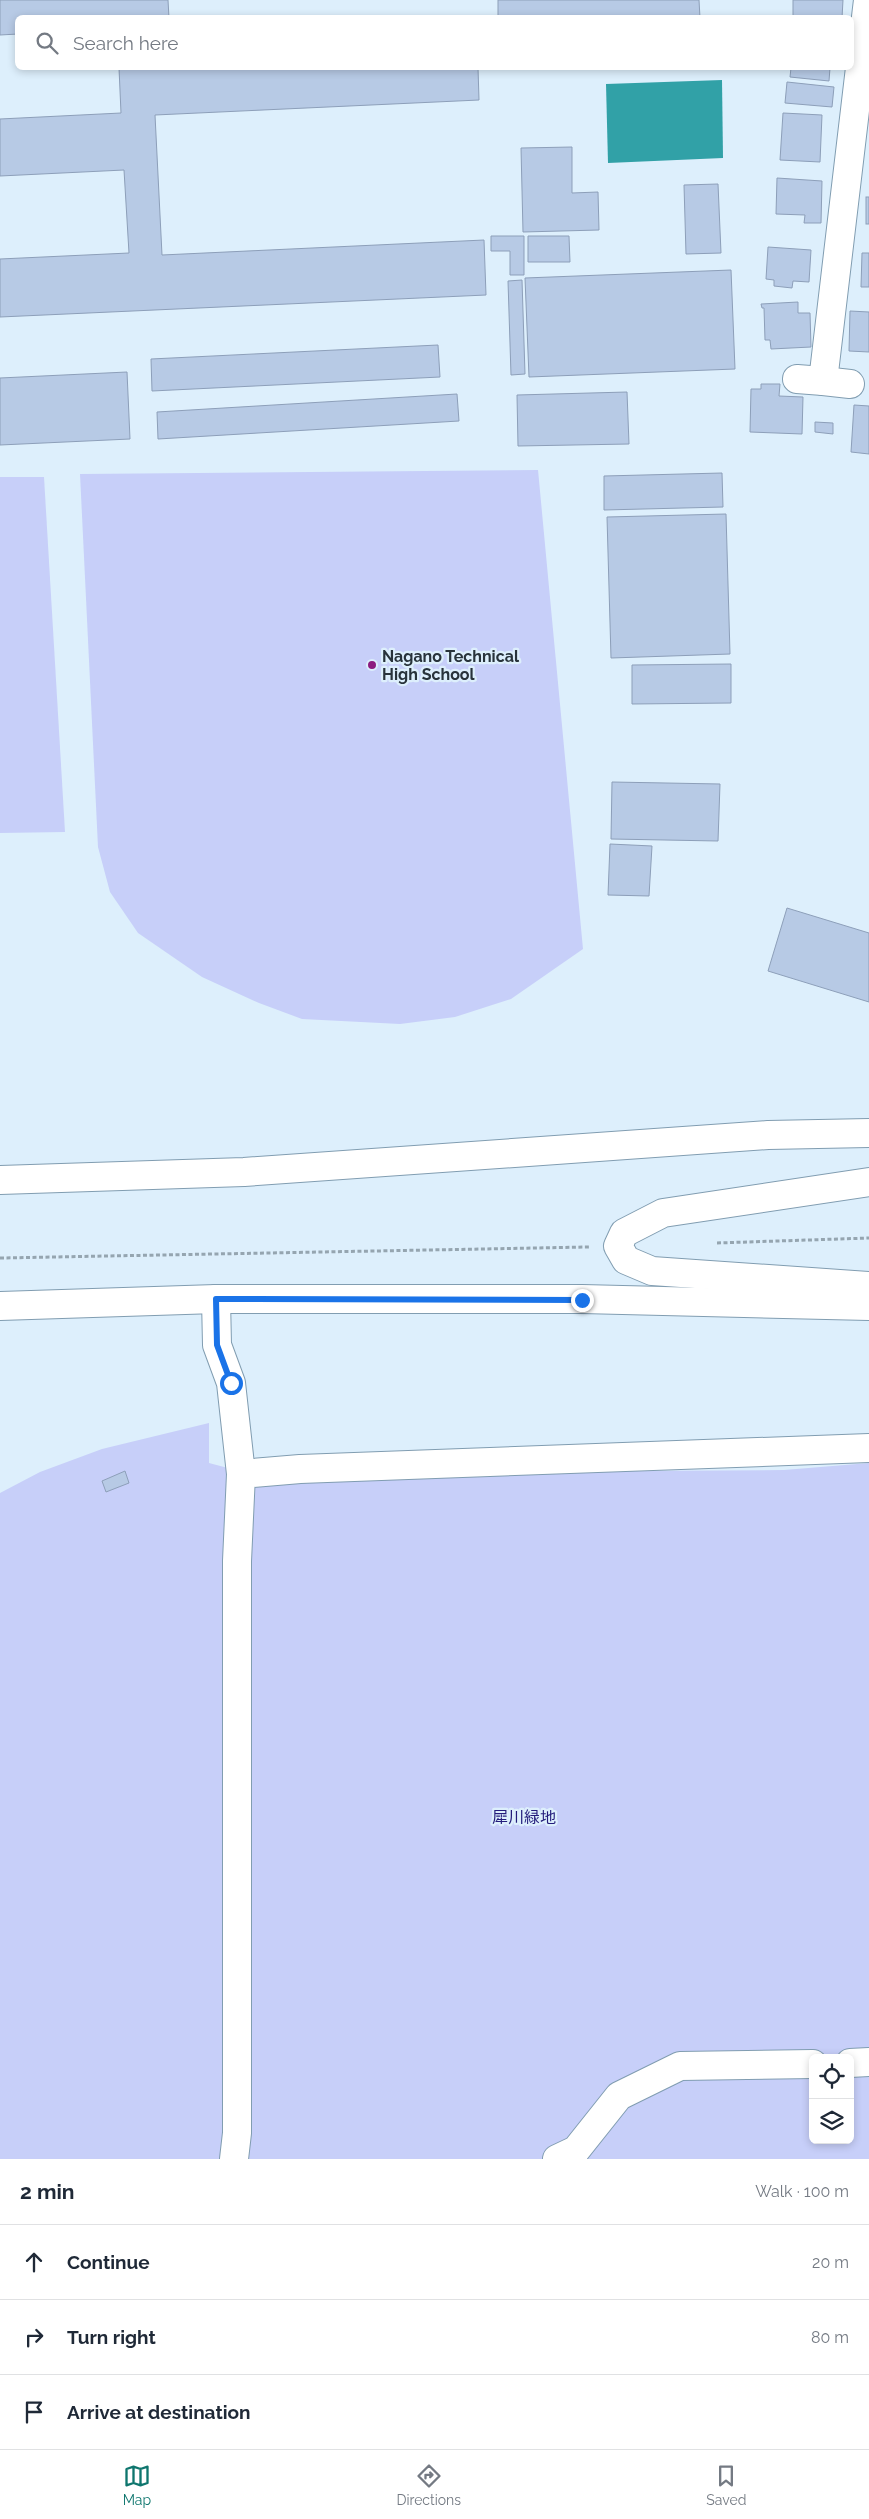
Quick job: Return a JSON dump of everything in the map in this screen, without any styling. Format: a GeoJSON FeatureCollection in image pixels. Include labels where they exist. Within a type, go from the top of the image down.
{"type":"FeatureCollection","features":[{"type":"Feature","properties":{"kind":"street"},"geometry":{"type":"LineString","coordinates":[[850,384],[810,380],[868,0]]}},
{"type":"Feature","properties":{"kind":"street"},"geometry":{"type":"LineString","coordinates":[[0,1180],[244,1172],[768,1135],[869,1133]]}},
{"type":"Feature","properties":{"kind":"street"},"geometry":{"type":"LineString","coordinates":[[869,1182],[663,1213],[624,1232],[618,1246],[626,1260],[652,1271],[869,1286]]}},
{"type":"Feature","properties":{"kind":"street"},"geometry":{"type":"LineString","coordinates":[[0,1306],[216,1299],[582,1300],[869,1306]]}},
{"type":"Feature","properties":{"kind":"street"},"geometry":{"type":"LineString","coordinates":[[216,1299],[217,1345],[231,1383],[241,1474],[237,1562],[237,2133],[234,2159]]}},
{"type":"Feature","properties":{"kind":"street"},"geometry":{"type":"LineString","coordinates":[[241,1474],[300,1469],[869,1448]]}},
{"type":"Feature","properties":{"kind":"street"},"geometry":{"type":"LineString","coordinates":[[854,2063],[869,2062]]}},
{"type":"Feature","properties":{"kind":"street"},"geometry":{"type":"LineString","coordinates":[[557,2159],[576,2150],[619,2096],[680,2066],[809,2064]]}},
{"type":"Feature","properties":{"kind":"path"},"geometry":{"type":"LineString","coordinates":[[715,1243],[869,1238]]}},
{"type":"Feature","properties":{"kind":"path"},"geometry":{"type":"LineString","coordinates":[[0,1258],[618,1246]]}},
{"type":"Feature","properties":{"kind":"green space"},"geometry":{"type":"Polygon","coordinates":[[[538,470],[583,949],[511,999],[455,1017],[400,1024],[302,1019],[259,1003],[202,977],[138,933],[110,892],[98,847],[80,474],[538,470]]]}},
{"type":"Feature","properties":{"kind":"green space"},"geometry":{"type":"Polygon","coordinates":[[[0,477],[44,477],[65,832],[0,833],[0,477]]]}},
{"type":"Feature","properties":{"kind":"green space","name":"犀川緑地"},"geometry":{"type":"Polygon","coordinates":[[[209,1423],[209,1463],[277,1481],[624,1471],[784,1470],[869,1463],[869,2159],[0,2159],[0,1493],[40,1472],[102,1449],[209,1423]]]}},
{"type":"Feature","properties":{"kind":"shaded area"},"geometry":{"type":"Polygon","coordinates":[[[722,80],[723,158],[608,163],[606,84],[722,80]]]}},
{"type":"Feature","properties":{"kind":"building"},"geometry":{"type":"Polygon","coordinates":[[[0,0],[168,0],[169,15],[15,15],[15,34],[0,35],[0,0]]]}},
{"type":"Feature","properties":{"kind":"building"},"geometry":{"type":"Polygon","coordinates":[[[498,0],[699,0],[700,15],[498,15],[498,0]]]}},
{"type":"Feature","properties":{"kind":"building"},"geometry":{"type":"Polygon","coordinates":[[[793,0],[843,0],[842,15],[793,15],[793,0]]]}},
{"type":"Feature","properties":{"kind":"building"},"geometry":{"type":"Polygon","coordinates":[[[119,70],[478,70],[479,100],[155,115],[162,255],[484,240],[486,295],[0,317],[0,259],[129,253],[124,170],[0,176],[0,119],[121,113],[119,70]]]}},
{"type":"Feature","properties":{"kind":"building"},"geometry":{"type":"Polygon","coordinates":[[[791,70],[830,70],[829,81],[790,77],[791,70]]]}},
{"type":"Feature","properties":{"kind":"building"},"geometry":{"type":"Polygon","coordinates":[[[787,82],[834,87],[832,107],[785,103],[787,82]]]}},
{"type":"Feature","properties":{"kind":"building"},"geometry":{"type":"Polygon","coordinates":[[[783,113],[822,115],[820,162],[780,160],[783,113]]]}},
{"type":"Feature","properties":{"kind":"building"},"geometry":{"type":"Polygon","coordinates":[[[572,147],[572,193],[598,192],[599,230],[523,232],[521,148],[572,147]]]}},
{"type":"Feature","properties":{"kind":"building"},"geometry":{"type":"Polygon","coordinates":[[[777,178],[822,181],[821,223],[804,223],[805,215],[776,214],[777,178]]]}},
{"type":"Feature","properties":{"kind":"building"},"geometry":{"type":"Polygon","coordinates":[[[718,184],[721,253],[686,254],[684,185],[718,184]]]}},
{"type":"Feature","properties":{"kind":"building"},"geometry":{"type":"Polygon","coordinates":[[[866,197],[869,197],[869,224],[866,224],[866,197]]]}},
{"type":"Feature","properties":{"kind":"building"},"geometry":{"type":"Polygon","coordinates":[[[491,236],[524,236],[524,275],[510,275],[510,251],[491,251],[491,236]]]}},
{"type":"Feature","properties":{"kind":"building"},"geometry":{"type":"Polygon","coordinates":[[[528,236],[569,236],[570,262],[528,262],[528,236]]]}},
{"type":"Feature","properties":{"kind":"building"},"geometry":{"type":"Polygon","coordinates":[[[768,247],[811,250],[809,282],[793,281],[792,288],[774,286],[774,280],[766,279],[768,247]]]}},
{"type":"Feature","properties":{"kind":"building"},"geometry":{"type":"Polygon","coordinates":[[[862,253],[869,253],[869,287],[861,287],[862,253]]]}},
{"type":"Feature","properties":{"kind":"building"},"geometry":{"type":"Polygon","coordinates":[[[731,270],[735,369],[529,377],[525,278],[731,270]]]}},
{"type":"Feature","properties":{"kind":"building"},"geometry":{"type":"Polygon","coordinates":[[[522,280],[525,374],[511,375],[508,281],[522,280]]]}},
{"type":"Feature","properties":{"kind":"building"},"geometry":{"type":"Polygon","coordinates":[[[798,302],[798,313],[810,313],[811,347],[771,349],[770,340],[765,340],[764,308],[762,308],[761,304],[798,302]]]}},
{"type":"Feature","properties":{"kind":"building"},"geometry":{"type":"Polygon","coordinates":[[[850,311],[869,312],[869,352],[849,351],[850,311]]]}},
{"type":"Feature","properties":{"kind":"building"},"geometry":{"type":"Polygon","coordinates":[[[438,345],[440,377],[152,391],[151,359],[438,345]]]}},
{"type":"Feature","properties":{"kind":"building"},"geometry":{"type":"Polygon","coordinates":[[[127,372],[130,439],[0,445],[0,378],[127,372]]]}},
{"type":"Feature","properties":{"kind":"building"},"geometry":{"type":"Polygon","coordinates":[[[761,384],[780,384],[779,396],[803,397],[802,434],[750,432],[751,389],[761,389],[761,384]]]}},
{"type":"Feature","properties":{"kind":"building"},"geometry":{"type":"Polygon","coordinates":[[[627,392],[629,444],[518,446],[517,395],[627,392]]]}},
{"type":"Feature","properties":{"kind":"building"},"geometry":{"type":"Polygon","coordinates":[[[457,394],[459,421],[158,439],[157,412],[457,394]]]}},
{"type":"Feature","properties":{"kind":"building"},"geometry":{"type":"Polygon","coordinates":[[[854,405],[869,406],[869,454],[851,452],[854,405]]]}},
{"type":"Feature","properties":{"kind":"building"},"geometry":{"type":"Polygon","coordinates":[[[815,422],[833,423],[833,434],[815,432],[815,422]]]}},
{"type":"Feature","properties":{"kind":"building"},"geometry":{"type":"Polygon","coordinates":[[[722,473],[723,507],[604,510],[604,476],[722,473]]]}},
{"type":"Feature","properties":{"kind":"building"},"geometry":{"type":"Polygon","coordinates":[[[726,514],[730,654],[611,658],[607,517],[726,514]]]}},
{"type":"Feature","properties":{"kind":"building"},"geometry":{"type":"Polygon","coordinates":[[[731,664],[731,703],[632,704],[632,665],[731,664]]]}},
{"type":"Feature","properties":{"kind":"building"},"geometry":{"type":"Polygon","coordinates":[[[612,782],[720,784],[718,841],[611,839],[612,782]]]}},
{"type":"Feature","properties":{"kind":"building"},"geometry":{"type":"Polygon","coordinates":[[[610,844],[652,846],[649,896],[608,895],[610,844]]]}},
{"type":"Feature","properties":{"kind":"building"},"geometry":{"type":"Polygon","coordinates":[[[787,908],[869,933],[869,1002],[768,971],[787,908]]]}},
{"type":"Feature","properties":{"kind":"building"},"geometry":{"type":"Polygon","coordinates":[[[125,1471],[129,1483],[106,1492],[102,1481],[125,1471]]]}},
{"type":"Feature","properties":{"kind":"place","name":"Nagano Technical High School"},"geometry":{"type":"Point","coordinates":[372,665]}},
{"type":"Feature","properties":{"kind":"route"},"geometry":{"type":"LineString","coordinates":[[231,1383],[217,1345],[216,1299],[582,1300]]}}]}
